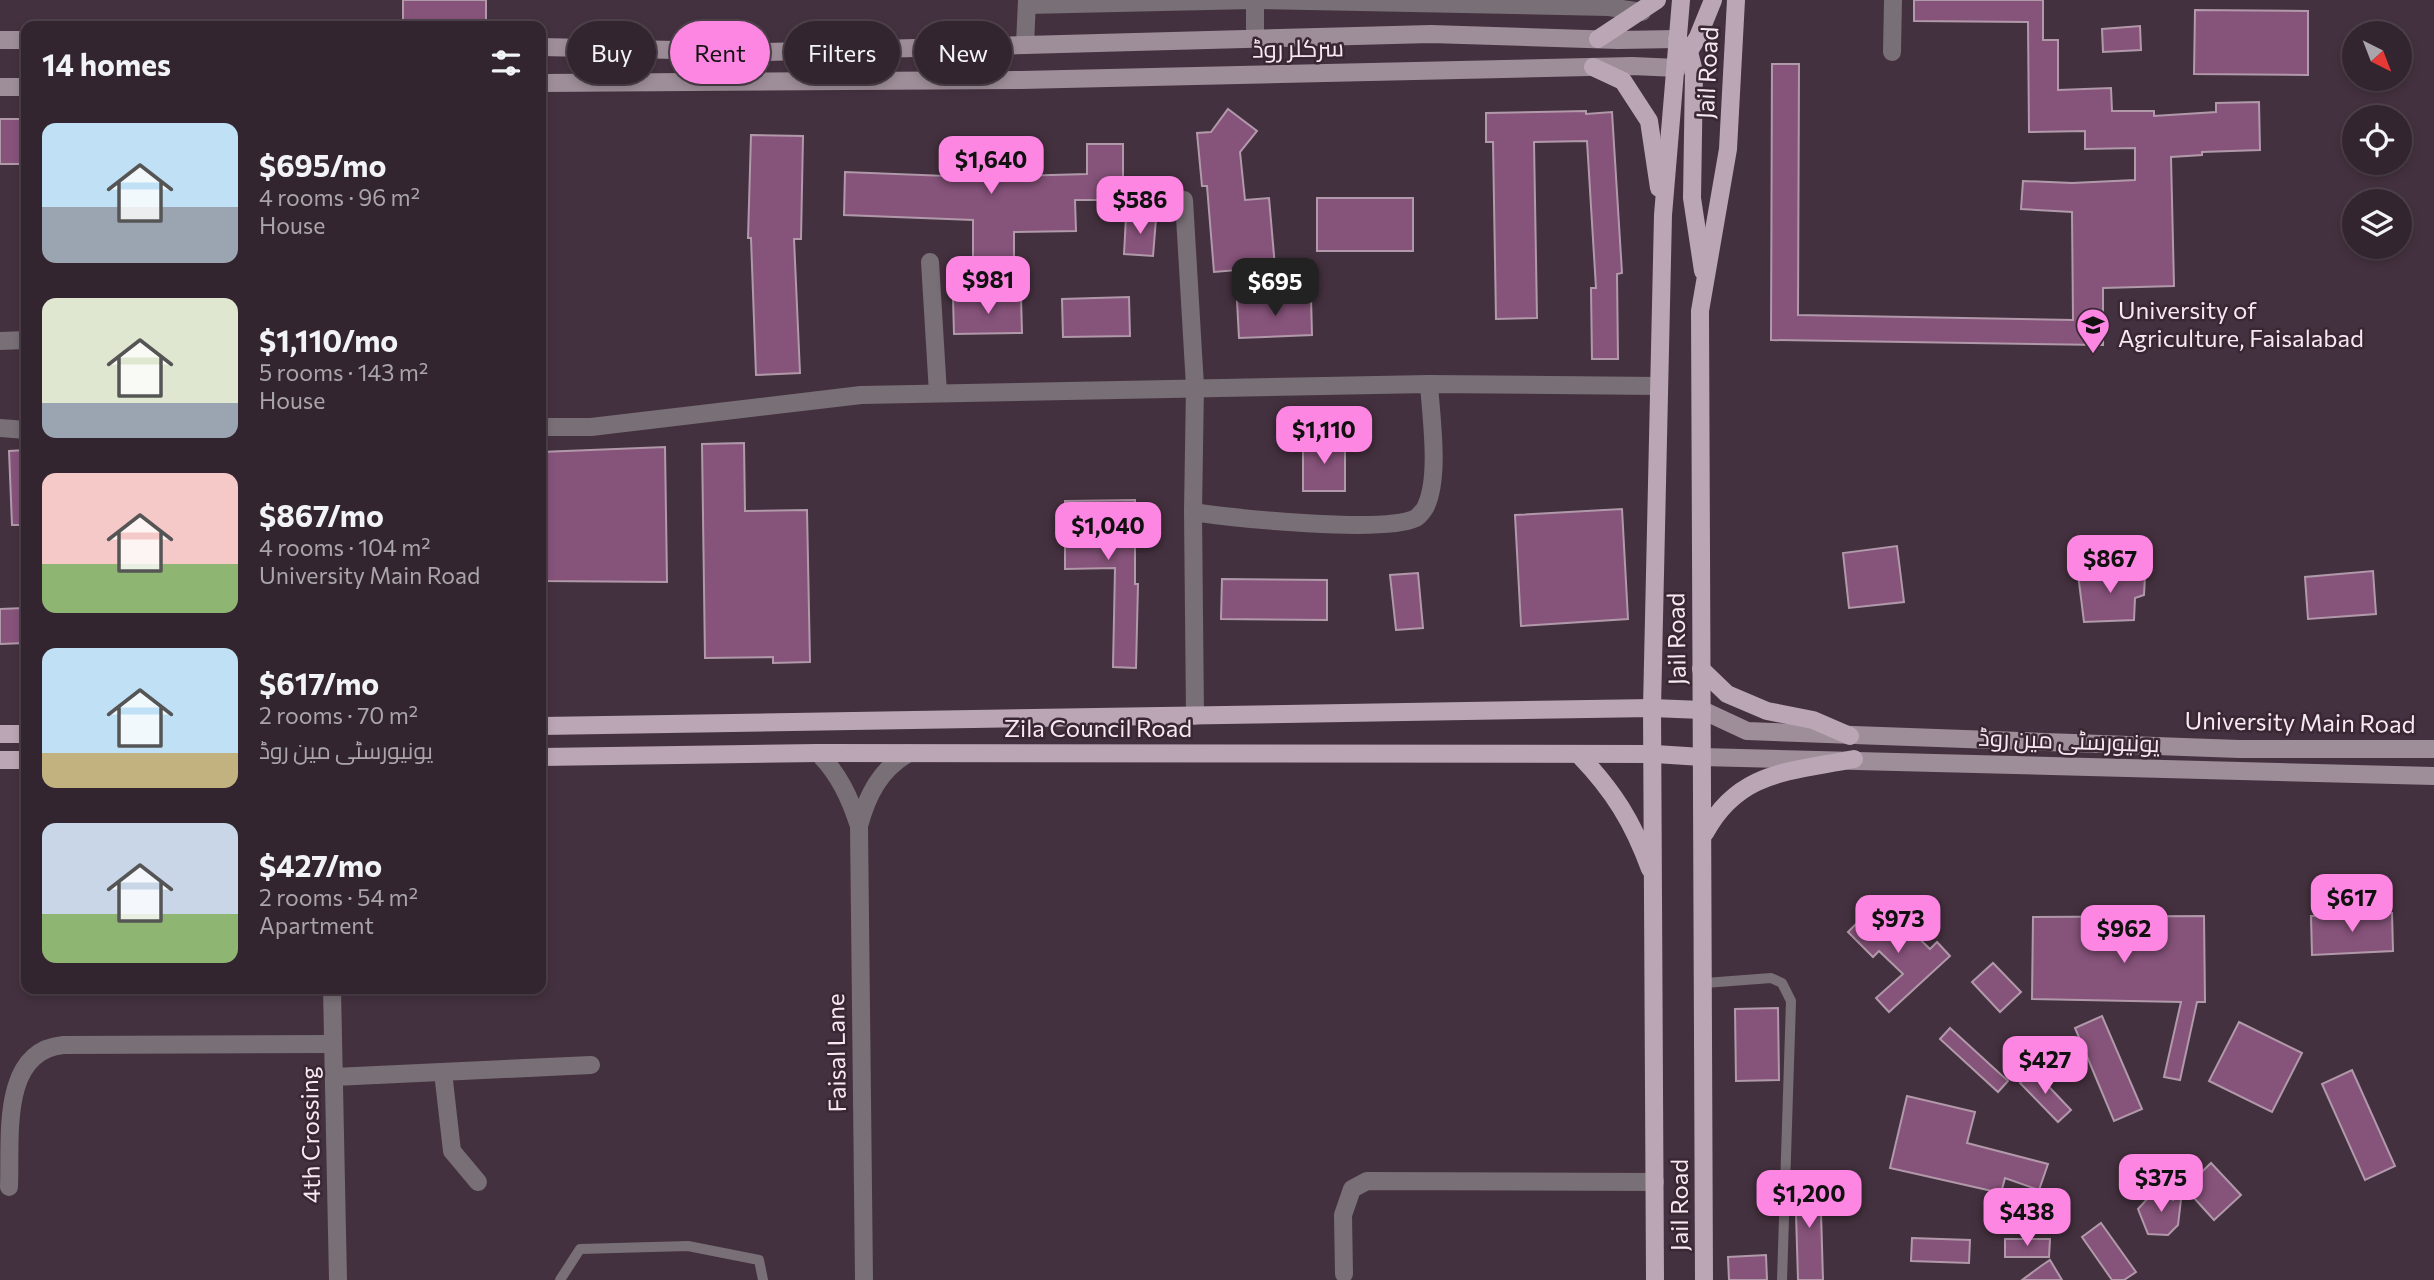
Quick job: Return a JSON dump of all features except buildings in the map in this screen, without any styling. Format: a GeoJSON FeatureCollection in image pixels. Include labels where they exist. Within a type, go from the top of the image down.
{"type":"FeatureCollection","features":[{"type":"Feature","properties":{"kind":"main road"},"geometry":{"type":"LineString","coordinates":[[1598,39],[1657,0]]}},
{"type":"Feature","properties":{"kind":"main road","name":"Jail Road"},"geometry":{"type":"LineString","coordinates":[[1681,0],[1683,46]]}},
{"type":"Feature","properties":{"kind":"main road"},"geometry":{"type":"LineString","coordinates":[[1678,68],[1683,46],[1713,0]]}},
{"type":"Feature","properties":{"kind":"main road","name":"Jail Road"},"geometry":{"type":"LineString","coordinates":[[1704,1280],[1705,983],[1700,323],[1728,149],[1736,0]]}},
{"type":"Feature","properties":{"kind":"main road"},"geometry":{"type":"LineString","coordinates":[[546,47],[766,52],[1431,33],[1598,39],[1683,46]]}},
{"type":"Feature","properties":{"kind":"main road"},"geometry":{"type":"LineString","coordinates":[[0,40],[21,40]]}},
{"type":"Feature","properties":{"kind":"main road"},"geometry":{"type":"LineString","coordinates":[[1683,46],[1694,72],[1692,198],[1705,284]]}},
{"type":"Feature","properties":{"kind":"main road"},"geometry":{"type":"LineString","coordinates":[[1593,67],[1623,81],[1649,121],[1662,215]]}},
{"type":"Feature","properties":{"kind":"main road","name":"سرکلر روڈ"},"geometry":{"type":"LineString","coordinates":[[546,83],[1021,80],[1593,67],[1678,68]]}},
{"type":"Feature","properties":{"kind":"main road","name":"Jail Road"},"geometry":{"type":"LineString","coordinates":[[1655,1280],[1655,754],[1652,708],[1662,215],[1678,68]]}},
{"type":"Feature","properties":{"kind":"main road"},"geometry":{"type":"LineString","coordinates":[[0,87],[21,87]]}},
{"type":"Feature","properties":{"kind":"main road"},"geometry":{"type":"LineString","coordinates":[[1702,669],[1727,694],[1767,711],[1813,720],[1850,736]]}},
{"type":"Feature","properties":{"kind":"main road","name":"Zila Council Road"},"geometry":{"type":"LineString","coordinates":[[546,726],[1652,708],[1702,710]]}},
{"type":"Feature","properties":{"kind":"main road","name":"University Main Road"},"geometry":{"type":"LineString","coordinates":[[1702,710],[1746,731],[2266,749],[2434,749]]}},
{"type":"Feature","properties":{"kind":"main road"},"geometry":{"type":"LineString","coordinates":[[0,734],[21,734]]}},
{"type":"Feature","properties":{"kind":"main road"},"geometry":{"type":"LineString","coordinates":[[2264,771],[2266,749]]}},
{"type":"Feature","properties":{"kind":"main road","name":"Zila Council Road"},"geometry":{"type":"LineString","coordinates":[[546,757],[909,753],[1655,754],[1702,757]]}},
{"type":"Feature","properties":{"kind":"main road"},"geometry":{"type":"LineString","coordinates":[[1578,754],[1608,785],[1632,824],[1655,882]]}},
{"type":"Feature","properties":{"kind":"main road","name":"یونیورسٹی مین روڈ"},"geometry":{"type":"LineString","coordinates":[[1702,757],[2434,776]]}},
{"type":"Feature","properties":{"kind":"main road"},"geometry":{"type":"LineString","coordinates":[[1703,836],[1716,812],[1751,782],[1854,759]]}},
{"type":"Feature","properties":{"kind":"main road"},"geometry":{"type":"LineString","coordinates":[[0,760],[21,760]]}},
{"type":"Feature","properties":{"kind":"street"},"geometry":{"type":"LineString","coordinates":[[1255,0],[1255,38]]}},
{"type":"Feature","properties":{"kind":"street"},"geometry":{"type":"LineString","coordinates":[[1025,45],[1027,3],[1255,0],[1609,6],[1642,12]]}},
{"type":"Feature","properties":{"kind":"street"},"geometry":{"type":"LineString","coordinates":[[1892,52],[1893,0]]}},
{"type":"Feature","properties":{"kind":"street"},"geometry":{"type":"LineString","coordinates":[[1598,39],[1609,6]]}},
{"type":"Feature","properties":{"kind":"street"},"geometry":{"type":"LineString","coordinates":[[1184,200],[1195,387],[1195,716]]}},
{"type":"Feature","properties":{"kind":"street"},"geometry":{"type":"LineString","coordinates":[[930,262],[938,393]]}},
{"type":"Feature","properties":{"kind":"street"},"geometry":{"type":"LineString","coordinates":[[0,341],[21,340]]}},
{"type":"Feature","properties":{"kind":"street"},"geometry":{"type":"LineString","coordinates":[[1193,512],[1281,522],[1384,523],[1416,517],[1426,507],[1433,480],[1429,384]]}},
{"type":"Feature","properties":{"kind":"street"},"geometry":{"type":"LineString","coordinates":[[546,427],[591,427],[861,395],[1429,384],[1659,386]]}},
{"type":"Feature","properties":{"kind":"street"},"geometry":{"type":"LineString","coordinates":[[0,428],[21,430]]}},
{"type":"Feature","properties":{"kind":"street","name":"Faisal Lane"},"geometry":{"type":"LineString","coordinates":[[818,753],[832,767],[844,786],[859,826]]}},
{"type":"Feature","properties":{"kind":"street","name":"Faisal Lane"},"geometry":{"type":"LineString","coordinates":[[864,1280],[859,826],[871,790],[896,760],[909,753]]}},
{"type":"Feature","properties":{"kind":"street","name":"4th Crossing"},"geometry":{"type":"LineString","coordinates":[[332,994],[338,1280]]}},
{"type":"Feature","properties":{"kind":"street"},"geometry":{"type":"LineString","coordinates":[[9,1187],[13,1087],[23,1065],[43,1048],[63,1045],[333,1044]]}},
{"type":"Feature","properties":{"kind":"street"},"geometry":{"type":"LineString","coordinates":[[334,1077],[591,1065]]}},
{"type":"Feature","properties":{"kind":"street"},"geometry":{"type":"LineString","coordinates":[[443,1072],[452,1151],[478,1182]]}},
{"type":"Feature","properties":{"kind":"street"},"geometry":{"type":"LineString","coordinates":[[1344,1274],[1343,1215],[1352,1189],[1367,1181],[1655,1182]]}},
{"type":"Feature","properties":{"kind":"lane"},"geometry":{"type":"LineString","coordinates":[[1705,983],[1771,978],[1782,984],[1791,1002],[1782,1280]]}},
{"type":"Feature","properties":{"kind":"lane"},"geometry":{"type":"LineString","coordinates":[[560,1280],[580,1249],[688,1246],[758,1260],[763,1280]]}},
{"type":"Feature","properties":{"kind":"place","name":"University of Agriculture, Faisalabad"},"geometry":{"type":"Point","coordinates":[2093,355]}}]}
